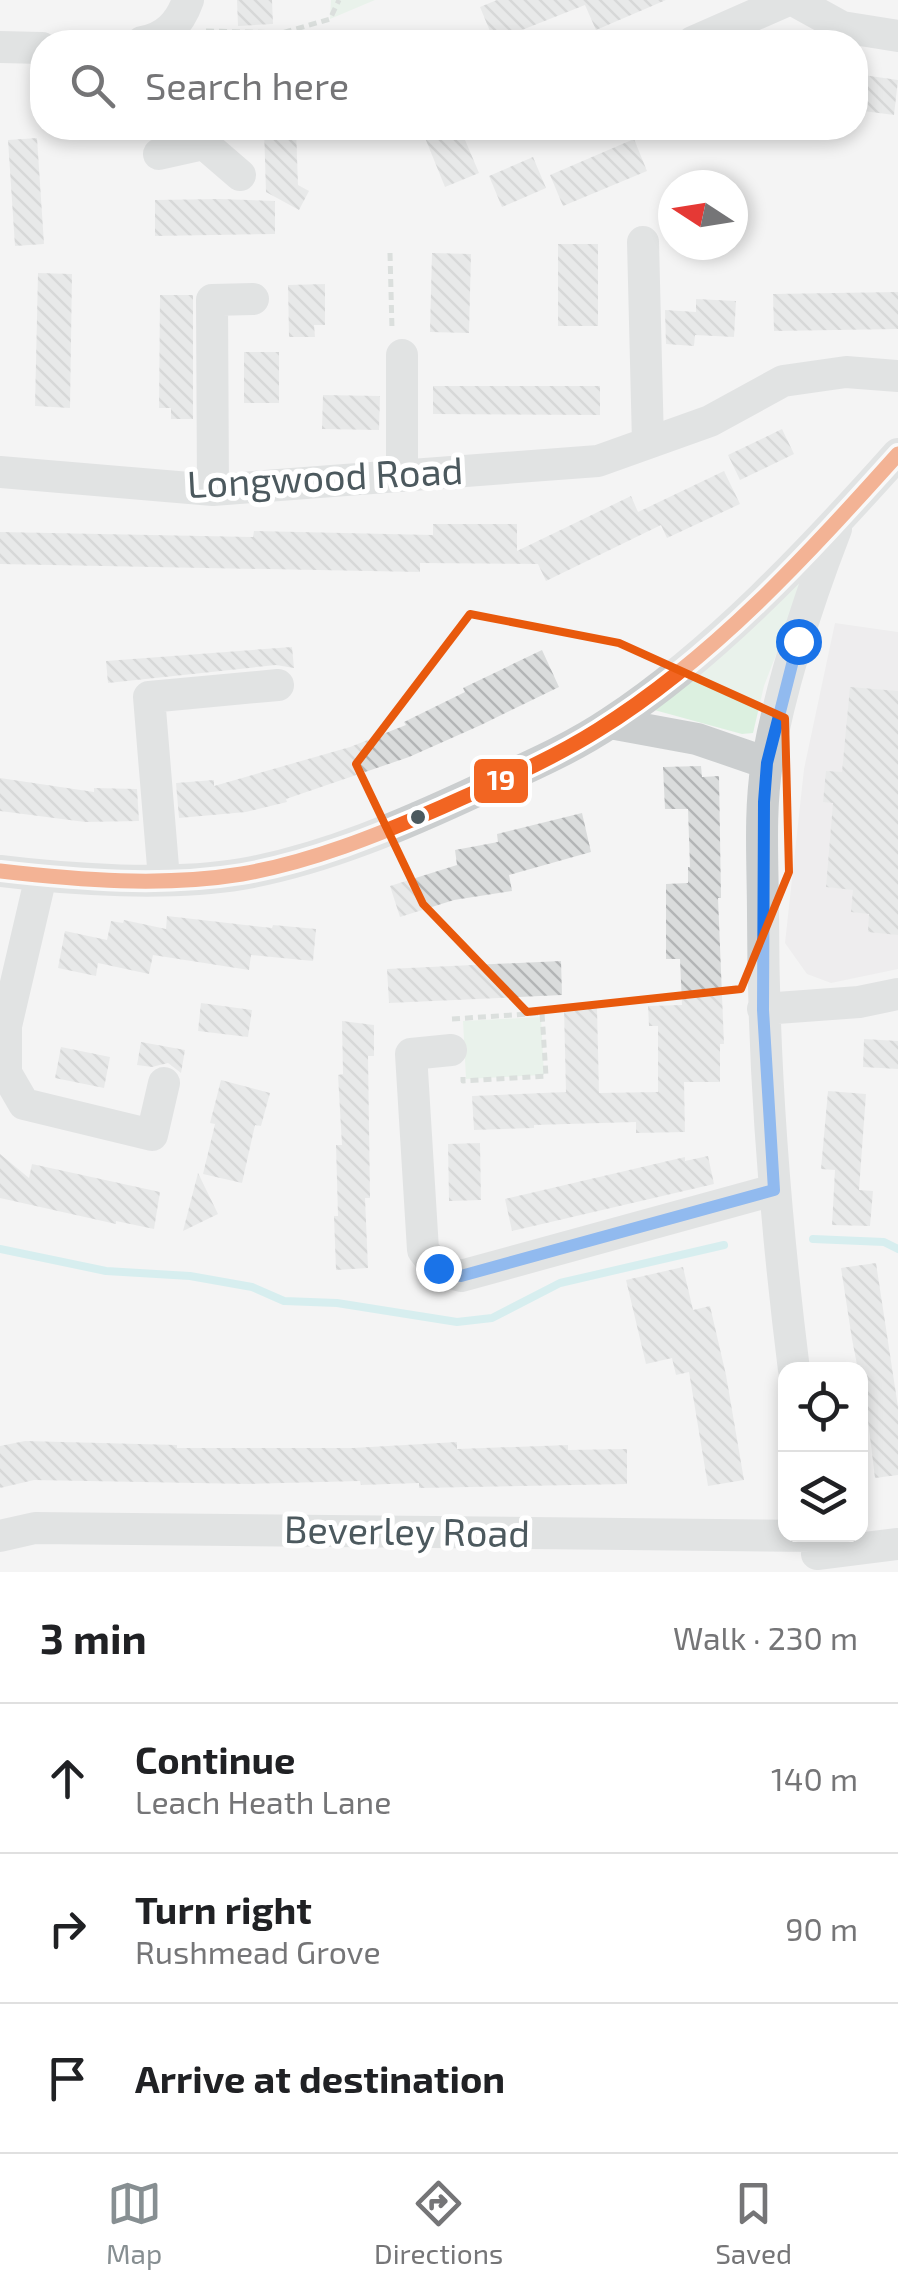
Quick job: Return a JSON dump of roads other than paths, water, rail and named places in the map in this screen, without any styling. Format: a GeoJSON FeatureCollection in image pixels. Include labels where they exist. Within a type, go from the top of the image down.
{"type":"FeatureCollection","features":[{"type":"Feature","properties":{"kind":"street"},"geometry":{"type":"LineString","coordinates":[[170,30],[183,15],[188,0]]}},
{"type":"Feature","properties":{"kind":"street"},"geometry":{"type":"LineString","coordinates":[[721,30],[791,0],[842,27],[861,30]]}},
{"type":"Feature","properties":{"kind":"street"},"geometry":{"type":"LineString","coordinates":[[868,31],[898,36]]}},
{"type":"Feature","properties":{"kind":"street"},"geometry":{"type":"LineString","coordinates":[[0,47],[30,48]]}},
{"type":"Feature","properties":{"kind":"street"},"geometry":{"type":"LineString","coordinates":[[159,154],[192,140]]}},
{"type":"Feature","properties":{"kind":"street"},"geometry":{"type":"LineString","coordinates":[[205,140],[240,175]]}},
{"type":"Feature","properties":{"kind":"street"},"geometry":{"type":"LineString","coordinates":[[643,242],[648,443]]}},
{"type":"Feature","properties":{"kind":"street"},"geometry":{"type":"LineString","coordinates":[[213,490],[212,300],[252,299]]}},
{"type":"Feature","properties":{"kind":"street"},"geometry":{"type":"LineString","coordinates":[[402,354],[402,476]]}},
{"type":"Feature","properties":{"kind":"street","name":"Longwood Road"},"geometry":{"type":"LineString","coordinates":[[0,472],[213,490],[598,460],[710,420],[783,381],[846,372],[898,376]]}},
{"type":"Feature","properties":{"kind":"street"},"geometry":{"type":"LineString","coordinates":[[0,871],[164,879],[240,874],[339,850],[470,794],[610,723],[656,689],[764,596],[898,454]]}},
{"type":"Feature","properties":{"kind":"street"},"geometry":{"type":"LineString","coordinates":[[793,1362],[774,1190],[763,1010],[764,802],[767,763],[798,641],[839,520]]}},
{"type":"Feature","properties":{"kind":"street"},"geometry":{"type":"LineString","coordinates":[[164,879],[149,697],[278,685]]}},
{"type":"Feature","properties":{"kind":"street"},"geometry":{"type":"LineString","coordinates":[[610,723],[697,739],[767,763]]}},
{"type":"Feature","properties":{"kind":"street"},"geometry":{"type":"LineString","coordinates":[[42,876],[6,1026],[6,1073],[24,1104],[152,1135],[164,1084]]}},
{"type":"Feature","properties":{"kind":"street"},"geometry":{"type":"LineString","coordinates":[[763,1010],[859,1002],[898,994]]}},
{"type":"Feature","properties":{"kind":"street"},"geometry":{"type":"LineString","coordinates":[[456,1038],[411,1054],[423,1250],[438,1268],[461,1276],[774,1190]]}},
{"type":"Feature","properties":{"kind":"street","name":"Beverley Road"},"geometry":{"type":"LineString","coordinates":[[0,1536],[56,1528],[816,1549],[898,1544]]}},
{"type":"Feature","properties":{"kind":"waterway"},"geometry":{"type":"LineString","coordinates":[[813,1239],[884,1242],[898,1249]]}},
{"type":"Feature","properties":{"kind":"waterway"},"geometry":{"type":"LineString","coordinates":[[0,1249],[106,1271],[190,1276],[252,1287],[284,1301],[337,1303],[457,1322],[492,1318],[560,1283],[724,1245]]}}]}
